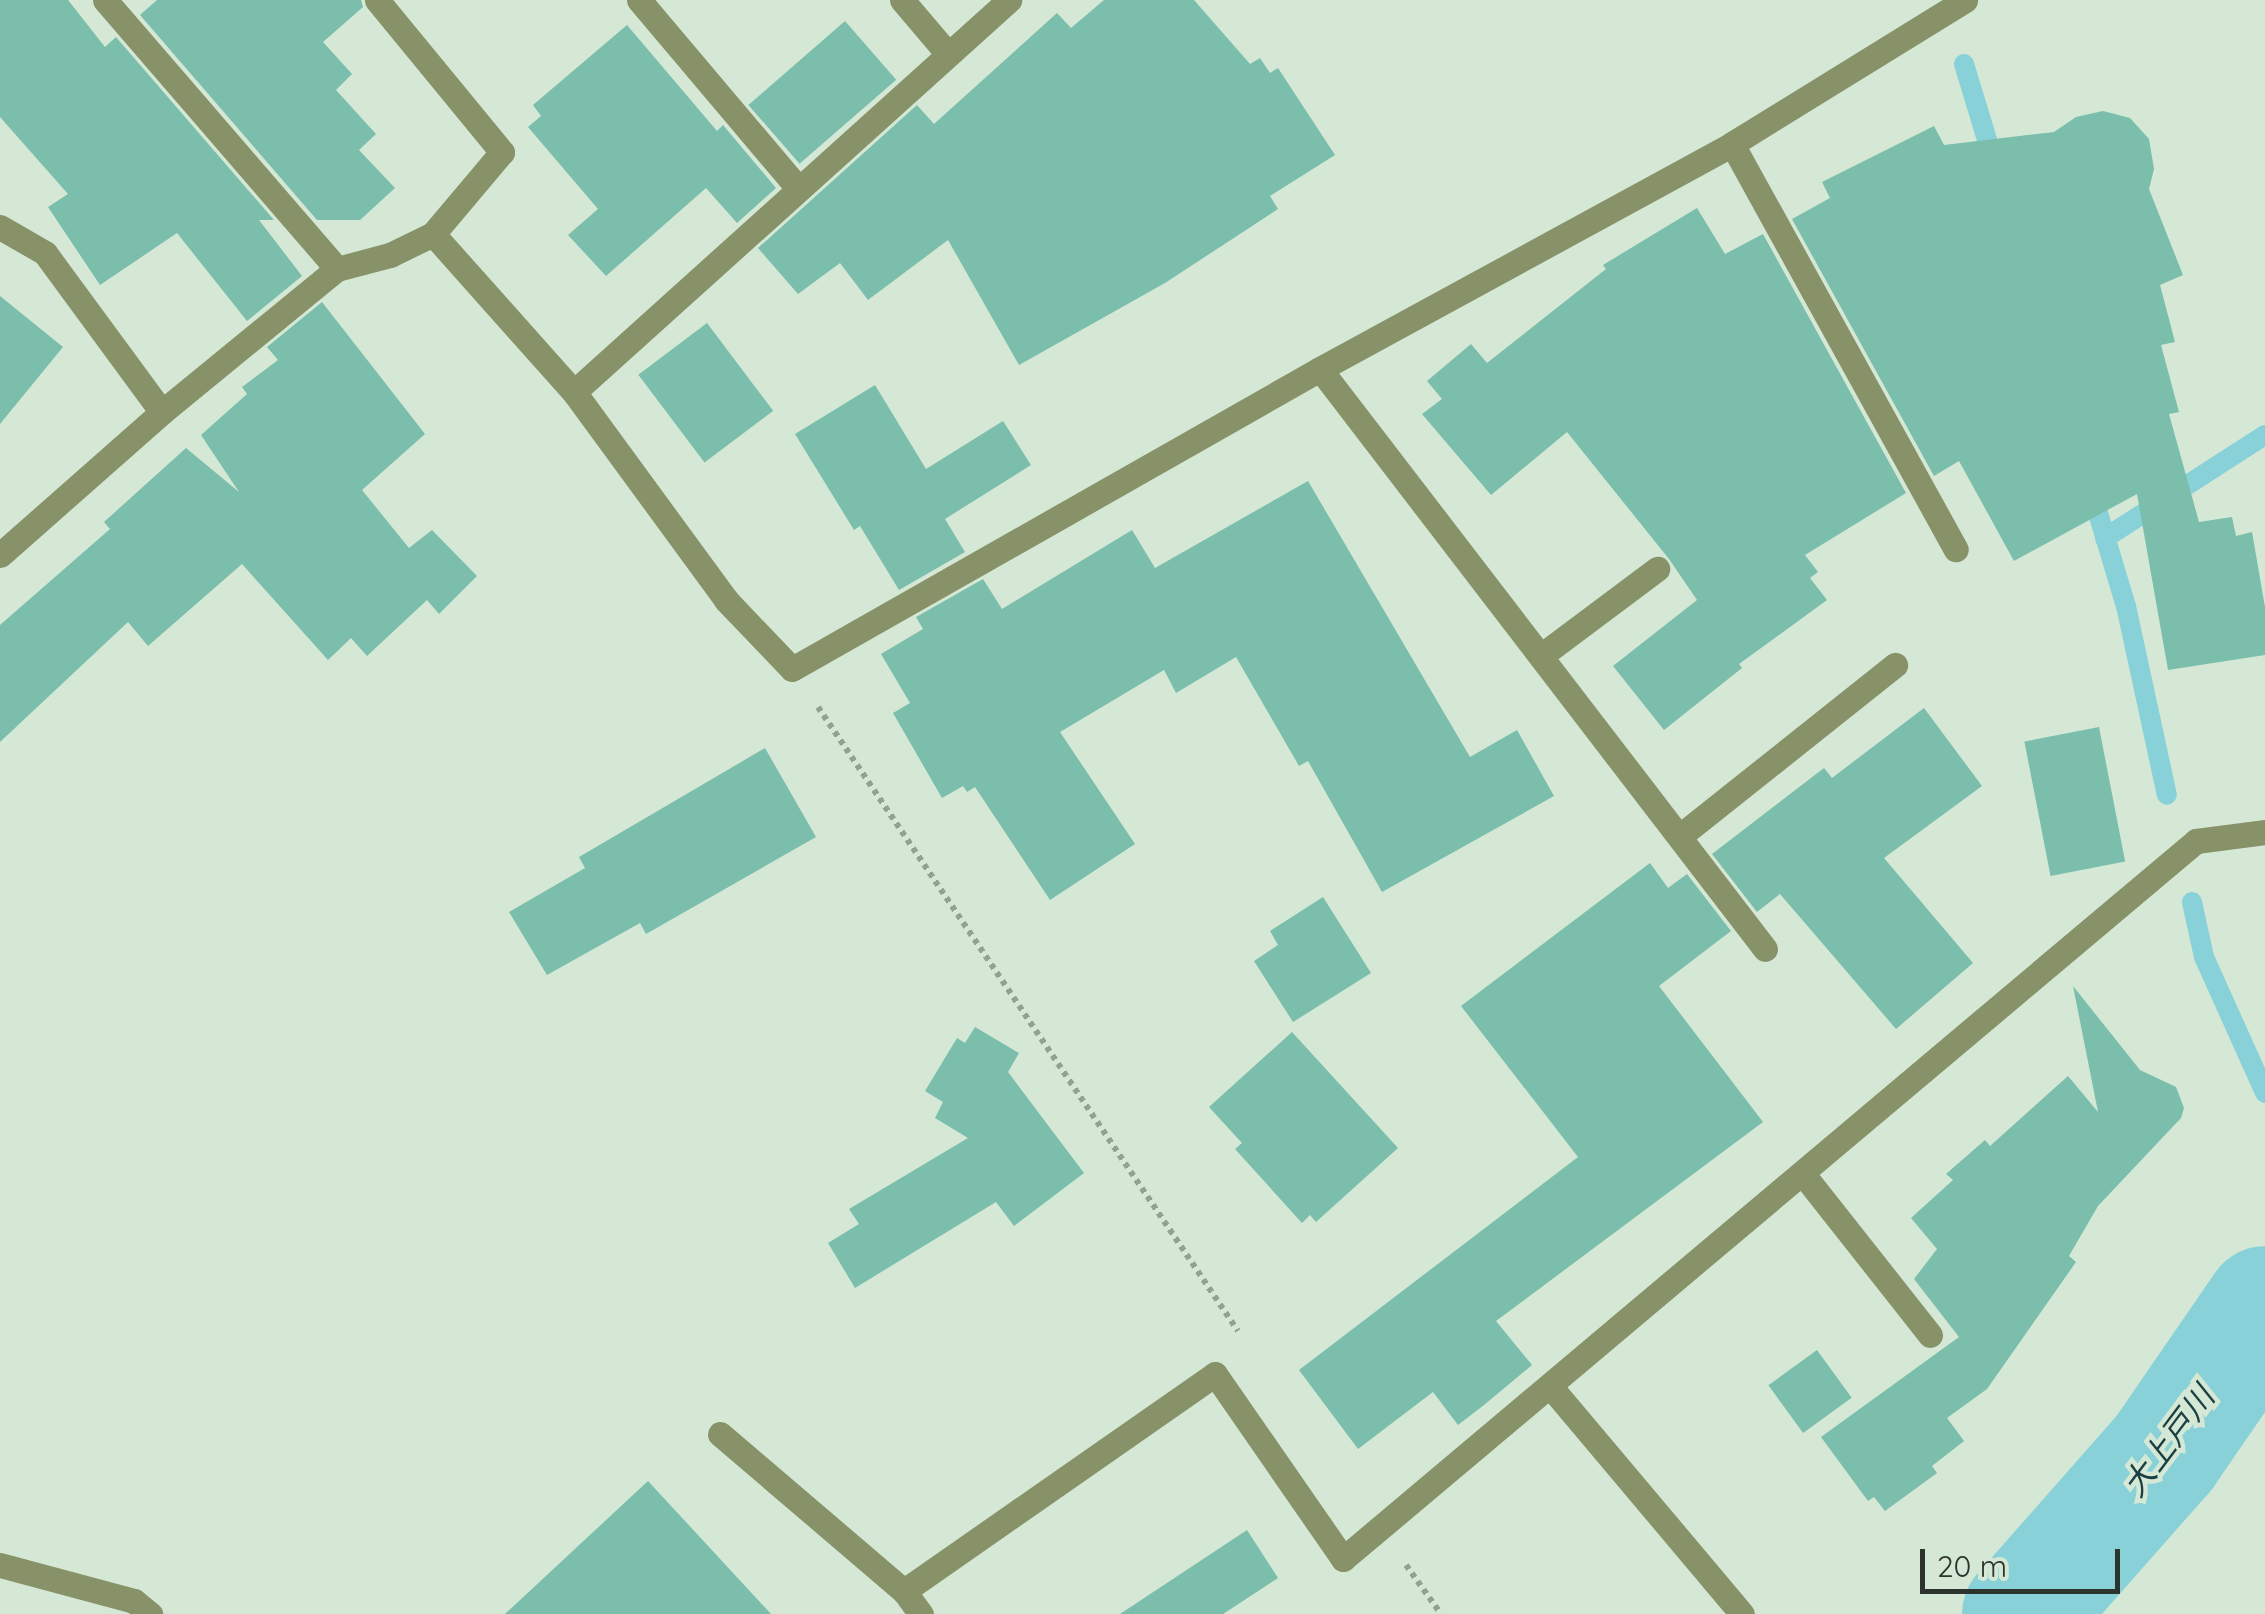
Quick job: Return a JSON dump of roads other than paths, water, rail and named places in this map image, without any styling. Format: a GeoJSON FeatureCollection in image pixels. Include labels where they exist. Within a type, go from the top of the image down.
{"type":"FeatureCollection","features":[{"type":"Feature","properties":{"kind":"street"},"geometry":{"type":"LineString","coordinates":[[106,0],[337,270]]}},
{"type":"Feature","properties":{"kind":"street"},"geometry":{"type":"LineString","coordinates":[[0,555],[162,412],[337,270],[390,255],[433,234],[502,152],[378,0]]}},
{"type":"Feature","properties":{"kind":"street"},"geometry":{"type":"LineString","coordinates":[[639,0],[798,188]]}},
{"type":"Feature","properties":{"kind":"street"},"geometry":{"type":"LineString","coordinates":[[902,0],[948,54]]}},
{"type":"Feature","properties":{"kind":"street"},"geometry":{"type":"LineString","coordinates":[[574,392],[1010,0]]}},
{"type":"Feature","properties":{"kind":"street"},"geometry":{"type":"LineString","coordinates":[[433,234],[574,392],[726,600],[792,669],[1320,368],[1732,144],[1965,0]]}},
{"type":"Feature","properties":{"kind":"street"},"geometry":{"type":"LineString","coordinates":[[1732,144],[1956,549]]}},
{"type":"Feature","properties":{"kind":"street"},"geometry":{"type":"LineString","coordinates":[[0,227],[45,253],[162,412]]}},
{"type":"Feature","properties":{"kind":"street"},"geometry":{"type":"LineString","coordinates":[[1320,368],[1765,949]]}},
{"type":"Feature","properties":{"kind":"street"},"geometry":{"type":"LineString","coordinates":[[1542,655],[1657,569]]}},
{"type":"Feature","properties":{"kind":"street"},"geometry":{"type":"LineString","coordinates":[[1680,836],[1895,665]]}},
{"type":"Feature","properties":{"kind":"street"},"geometry":{"type":"LineString","coordinates":[[904,1591],[1214,1374],[1343,1559],[2196,841],[2265,832]]}},
{"type":"Feature","properties":{"kind":"street"},"geometry":{"type":"LineString","coordinates":[[1803,1174],[1930,1335]]}},
{"type":"Feature","properties":{"kind":"street"},"geometry":{"type":"LineString","coordinates":[[1550,1386],[1742,1614]]}},
{"type":"Feature","properties":{"kind":"street"},"geometry":{"type":"LineString","coordinates":[[720,1434],[904,1591],[920,1614]]}},
{"type":"Feature","properties":{"kind":"street"},"geometry":{"type":"LineString","coordinates":[[0,1565],[134,1602],[150,1614]]}},
{"type":"Feature","properties":{"kind":"waterway"},"geometry":{"type":"LineString","coordinates":[[1964,64],[1994,163]]}},
{"type":"Feature","properties":{"kind":"waterway"},"geometry":{"type":"LineString","coordinates":[[2105,538],[2265,435]]}},
{"type":"Feature","properties":{"kind":"waterway"},"geometry":{"type":"LineString","coordinates":[[2092,493],[2126,606],[2167,795]]}},
{"type":"Feature","properties":{"kind":"waterway"},"geometry":{"type":"LineString","coordinates":[[2192,902],[2204,957],[2265,1093]]}},
{"type":"Feature","properties":{"kind":"waterway","name":"大上戸川"},"geometry":{"type":"LineString","coordinates":[[2022,1614],[2164,1453],[2265,1306]]}}]}
